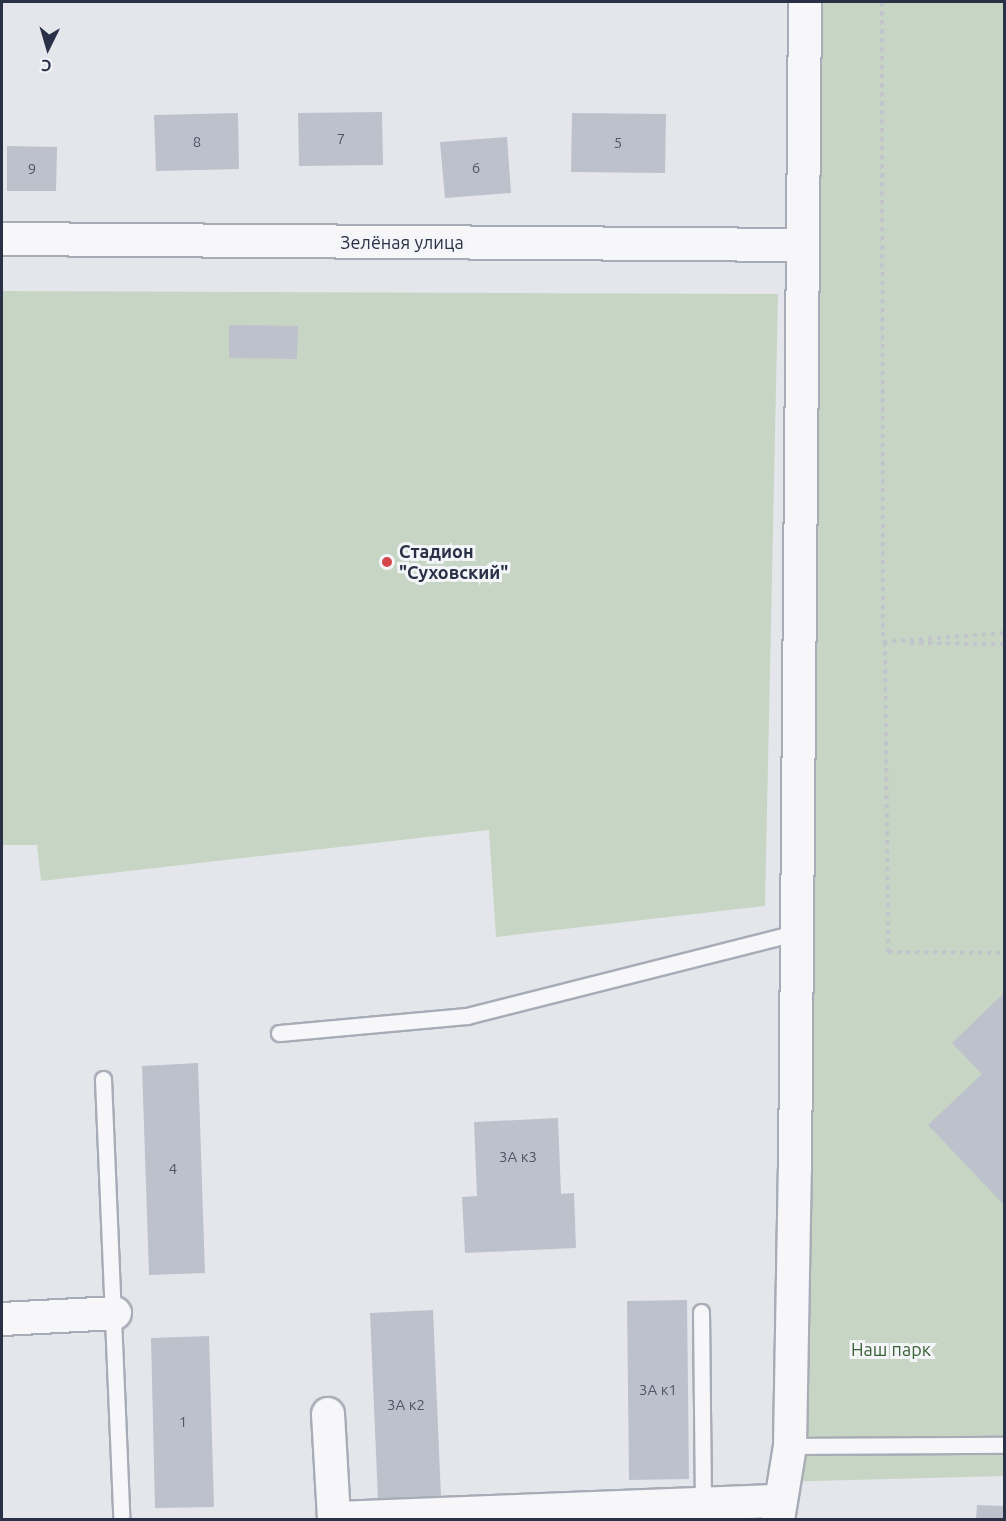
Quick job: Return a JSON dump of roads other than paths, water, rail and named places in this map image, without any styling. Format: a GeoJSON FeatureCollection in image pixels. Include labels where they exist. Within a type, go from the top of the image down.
{"type":"FeatureCollection","features":[{"type":"Feature","properties":{"kind":"street"},"geometry":{"type":"LineString","coordinates":[[328,1414],[334,1518],[703,1502],[778,1510],[789,1446],[805,2]]}},
{"type":"Feature","properties":{"kind":"street","name":"Зелёная улица"},"geometry":{"type":"LineString","coordinates":[[2,239],[802,245]]}},
{"type":"Feature","properties":{"kind":"street"},"geometry":{"type":"LineString","coordinates":[[2,1319],[115,1313]]}},
{"type":"Feature","properties":{"kind":"lane"},"geometry":{"type":"LineString","coordinates":[[279,1033],[467,1016],[795,933]]}},
{"type":"Feature","properties":{"kind":"lane"},"geometry":{"type":"LineString","coordinates":[[103,1079],[115,1313],[121,1516]]}},
{"type":"Feature","properties":{"kind":"lane"},"geometry":{"type":"LineString","coordinates":[[701,1312],[703,1502]]}},
{"type":"Feature","properties":{"kind":"lane"},"geometry":{"type":"LineString","coordinates":[[789,1446],[1005,1445]]}},
{"type":"Feature","properties":{"kind":"place","name":"Стадион \"Суховский\""},"geometry":{"type":"Point","coordinates":[387,562]}},
{"type":"Feature","properties":{"kind":"park label","name":"Наш парк"},"geometry":{"type":"Point","coordinates":[891,1349]}}]}
